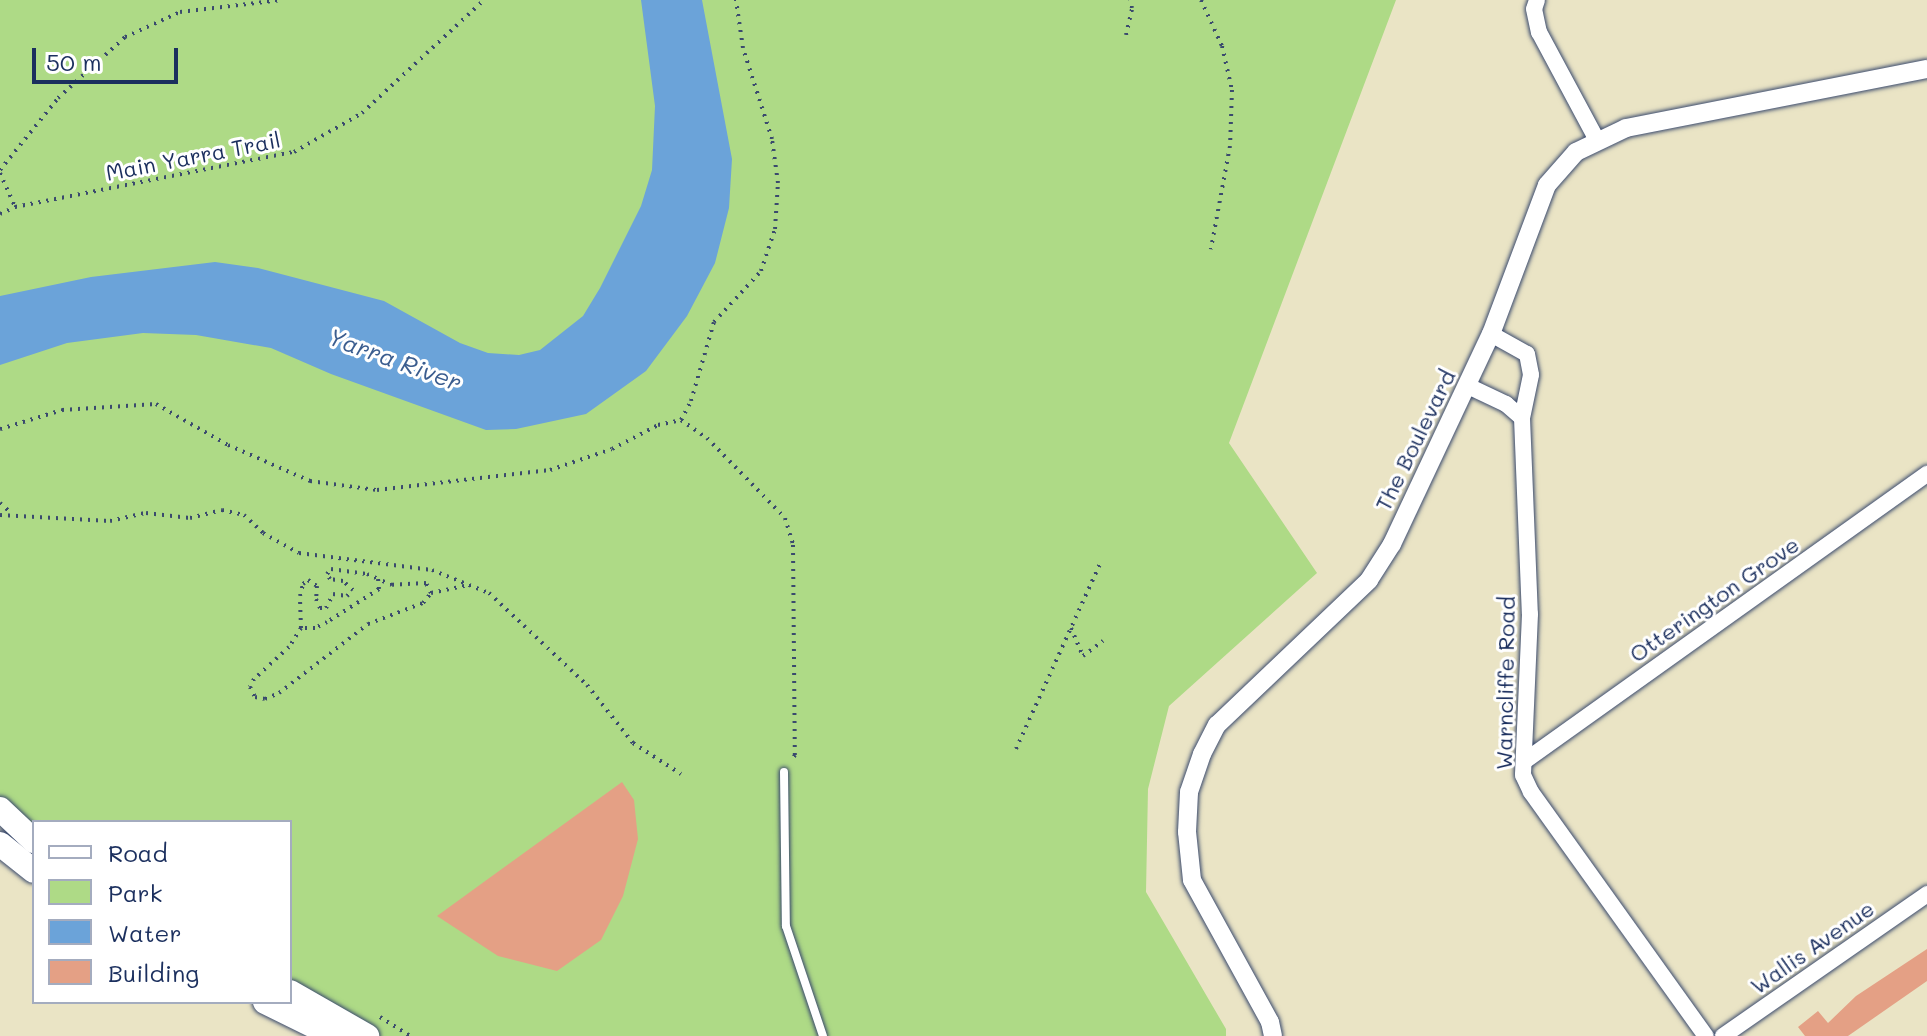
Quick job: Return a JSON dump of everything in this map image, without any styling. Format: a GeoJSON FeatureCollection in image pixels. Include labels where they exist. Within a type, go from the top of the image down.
{"type":"FeatureCollection","features":[{"type":"Feature","properties":{"kind":"main road"},"geometry":{"type":"LineString","coordinates":[[0,809],[32,839]]}},
{"type":"Feature","properties":{"kind":"main road"},"geometry":{"type":"LineString","coordinates":[[0,844],[32,869]]}},
{"type":"Feature","properties":{"kind":"main road"},"geometry":{"type":"LineString","coordinates":[[292,993],[367,1036]]}},
{"type":"Feature","properties":{"kind":"main road"},"geometry":{"type":"LineString","coordinates":[[269,1004],[334,1036]]}},
{"type":"Feature","properties":{"kind":"street"},"geometry":{"type":"LineString","coordinates":[[1533,3],[1539,32],[1597,140]]}},
{"type":"Feature","properties":{"kind":"street","name":"The Boulevard"},"geometry":{"type":"LineString","coordinates":[[1273,1036],[1270,1022],[1192,880],[1187,832],[1189,792],[1202,754],[1217,725],[1369,580],[1392,544],[1491,334],[1547,185],[1576,152],[1626,128],[1927,69]]}},
{"type":"Feature","properties":{"kind":"street","name":"Warncliffe Road"},"geometry":{"type":"LineString","coordinates":[[1491,334],[1527,354],[1531,375],[1522,418],[1530,614],[1523,775],[1531,792],[1706,1036]]}},
{"type":"Feature","properties":{"kind":"street"},"geometry":{"type":"LineString","coordinates":[[1468,386],[1506,404],[1522,418]]}},
{"type":"Feature","properties":{"kind":"street","name":"Otterington Grove"},"geometry":{"type":"LineString","coordinates":[[1526,760],[1927,474]]}},
{"type":"Feature","properties":{"kind":"street","name":"Wallis Avenue"},"geometry":{"type":"LineString","coordinates":[[1723,1036],[1927,894]]}},
{"type":"Feature","properties":{"kind":"street"},"geometry":{"type":"LineString","coordinates":[[296,1017],[314,1036]]}},
{"type":"Feature","properties":{"kind":"lane"},"geometry":{"type":"LineString","coordinates":[[784,772],[786,926],[823,1036]]}},
{"type":"Feature","properties":{"kind":"path"},"geometry":{"type":"LineString","coordinates":[[15,207],[0,171],[58,98],[125,37],[180,12],[281,0]]}},
{"type":"Feature","properties":{"kind":"path","name":"Main Yarra Trail"},"geometry":{"type":"LineString","coordinates":[[0,214],[15,207],[294,152],[362,113],[484,0]]}},
{"type":"Feature","properties":{"kind":"path"},"geometry":{"type":"LineString","coordinates":[[681,420],[691,401],[714,322],[761,271],[775,229],[778,183],[772,139],[743,48],[736,0]]}},
{"type":"Feature","properties":{"kind":"path"},"geometry":{"type":"LineString","coordinates":[[1126,35],[1132,8],[1130,0]]}},
{"type":"Feature","properties":{"kind":"path"},"geometry":{"type":"LineString","coordinates":[[1201,0],[1222,46],[1232,90],[1230,146],[1211,249]]}},
{"type":"Feature","properties":{"kind":"path"},"geometry":{"type":"LineString","coordinates":[[0,429],[62,410],[156,404],[228,445],[310,481],[377,490],[550,470],[612,449],[658,425],[681,420],[707,438],[785,518],[793,545],[795,755],[784,772]]}},
{"type":"Feature","properties":{"kind":"path"},"geometry":{"type":"LineString","coordinates":[[0,503],[11,514]]}},
{"type":"Feature","properties":{"kind":"path"},"geometry":{"type":"LineString","coordinates":[[0,515],[110,521],[146,513],[190,518],[222,510],[244,515],[263,533],[299,553],[324,559],[432,570],[471,585],[503,605],[587,685],[633,743],[681,774]]}},
{"type":"Feature","properties":{"kind":"path"},"geometry":{"type":"LineString","coordinates":[[324,559],[331,569]]}},
{"type":"Feature","properties":{"kind":"path"},"geometry":{"type":"LineString","coordinates":[[1016,749],[1100,564]]}},
{"type":"Feature","properties":{"kind":"path"},"geometry":{"type":"LineString","coordinates":[[331,569],[346,569],[392,585],[426,583],[431,593]]}},
{"type":"Feature","properties":{"kind":"path"},"geometry":{"type":"LineString","coordinates":[[331,569],[327,574],[330,579],[343,581],[353,590],[347,596],[333,594],[326,608],[320,608],[317,606],[317,586],[308,580],[303,584],[300,596],[301,628],[289,647],[254,679],[250,687],[255,697],[265,699],[279,693],[368,624],[423,603],[431,593],[471,585]]}},
{"type":"Feature","properties":{"kind":"path"},"geometry":{"type":"LineString","coordinates":[[301,628],[315,628],[327,622],[379,589],[378,579]]}},
{"type":"Feature","properties":{"kind":"path"},"geometry":{"type":"LineString","coordinates":[[1071,626],[1083,656],[1103,641]]}},
{"type":"Feature","properties":{"kind":"green space"},"geometry":{"type":"Polygon","coordinates":[[[0,0],[1396,0],[1229,443],[1317,573],[1169,706],[1148,789],[1146,892],[1226,1029],[1226,1036],[370,1036],[292,992],[292,820],[32,820],[32,832],[0,803],[0,0]]]}},
{"type":"Feature","properties":{"kind":"water","name":"Yarra River"},"geometry":{"type":"Polygon","coordinates":[[[641,0],[702,0],[732,159],[729,208],[715,263],[687,316],[646,371],[586,414],[516,429],[486,430],[331,374],[271,348],[196,335],[143,333],[67,343],[0,365],[0,296],[91,277],[215,262],[258,268],[384,301],[460,343],[488,353],[519,355],[540,350],[583,316],[641,206],[652,170],[655,106],[641,0]]]}},
{"type":"Feature","properties":{"kind":"building"},"geometry":{"type":"Polygon","coordinates":[[[622,782],[634,800],[638,839],[623,896],[601,940],[557,971],[498,956],[437,916],[622,782]]]}},
{"type":"Feature","properties":{"kind":"building"},"geometry":{"type":"Polygon","coordinates":[[[1927,949],[1927,981],[1848,1036],[1805,1036],[1798,1027],[1818,1011],[1828,1023],[1856,996],[1927,949]]]}}]}
